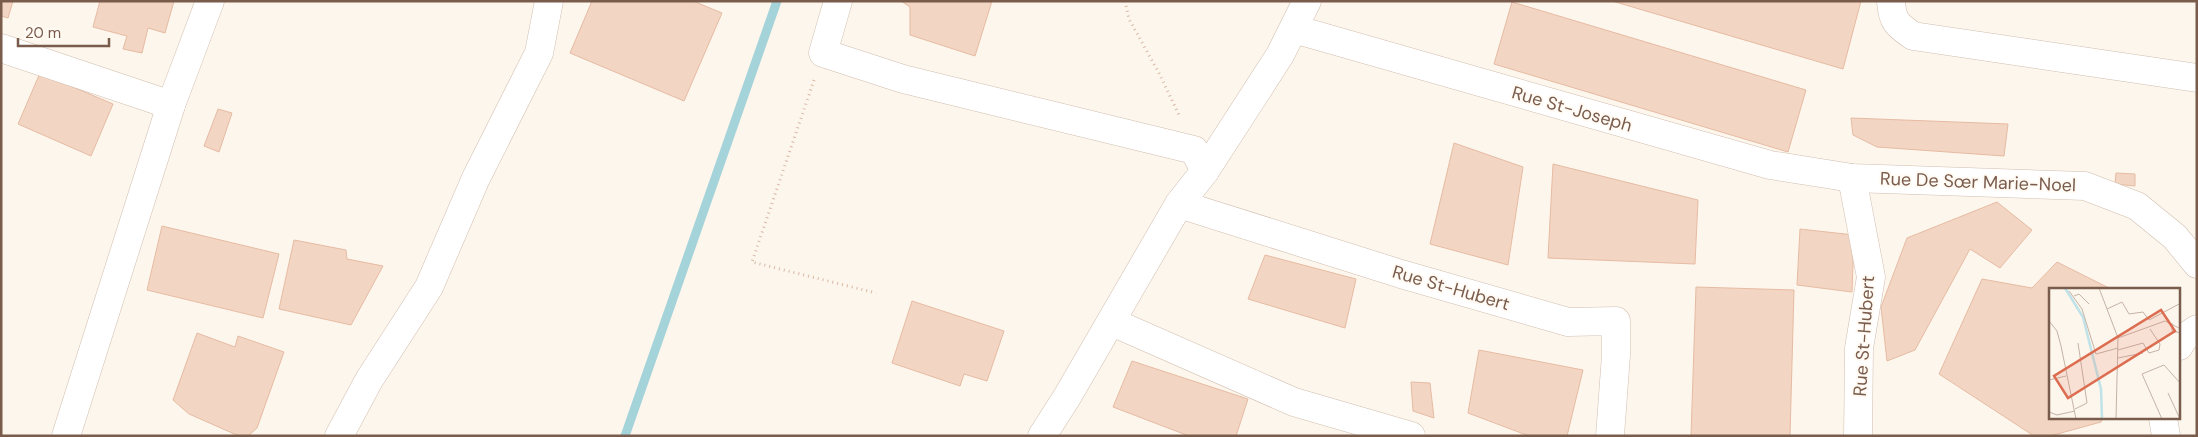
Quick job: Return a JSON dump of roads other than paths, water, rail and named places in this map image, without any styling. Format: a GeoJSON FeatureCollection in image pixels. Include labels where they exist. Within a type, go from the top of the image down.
{"type":"FeatureCollection","features":[{"type":"Feature","properties":{"kind":"street"},"geometry":{"type":"LineString","coordinates":[[66,436],[172,105],[210,1]]}},
{"type":"Feature","properties":{"kind":"street"},"geometry":{"type":"LineString","coordinates":[[340,436],[369,380],[429,287],[480,170],[539,53],[549,1]]}},
{"type":"Feature","properties":{"kind":"street"},"geometry":{"type":"LineString","coordinates":[[838,1],[823,53],[903,79],[1200,160]]}},
{"type":"Feature","properties":{"kind":"street"},"geometry":{"type":"LineString","coordinates":[[1042,436],[1112,322],[1179,204],[1200,160],[1280,55],[1307,1]]}},
{"type":"Feature","properties":{"kind":"street"},"geometry":{"type":"LineString","coordinates":[[1891,1],[1892,16],[1900,27],[1914,36],[2197,78]]}},
{"type":"Feature","properties":{"kind":"street","name":"Rue St-Joseph"},"geometry":{"type":"LineString","coordinates":[[1294,29],[1770,165],[1852,178]]}},
{"type":"Feature","properties":{"kind":"street"},"geometry":{"type":"LineString","coordinates":[[1,48],[172,105]]}},
{"type":"Feature","properties":{"kind":"street","name":"Rue De Sœr Marie-Noel"},"geometry":{"type":"LineString","coordinates":[[1852,178],[2085,186],[2137,206],[2175,237],[2197,264]]}},
{"type":"Feature","properties":{"kind":"street","name":"Rue St-Hubert"},"geometry":{"type":"LineString","coordinates":[[1852,178],[1871,277],[1859,348],[1858,436]]}},
{"type":"Feature","properties":{"kind":"street","name":"Rue St-Hubert"},"geometry":{"type":"LineString","coordinates":[[1179,204],[1401,274],[1568,322],[1616,321],[1616,355],[1610,436]]}},
{"type":"Feature","properties":{"kind":"street"},"geometry":{"type":"LineString","coordinates":[[1112,322],[1294,402],[1411,436]]}},
{"type":"Feature","properties":{"kind":"street"},"geometry":{"type":"LineString","coordinates":[[2180,344],[2184,338],[2197,329]]}},
{"type":"Feature","properties":{"kind":"street"},"geometry":{"type":"LineString","coordinates":[[2163,420],[2166,436]]}},
{"type":"Feature","properties":{"kind":"waterway"},"geometry":{"type":"LineString","coordinates":[[625,436],[777,1]]}}]}
